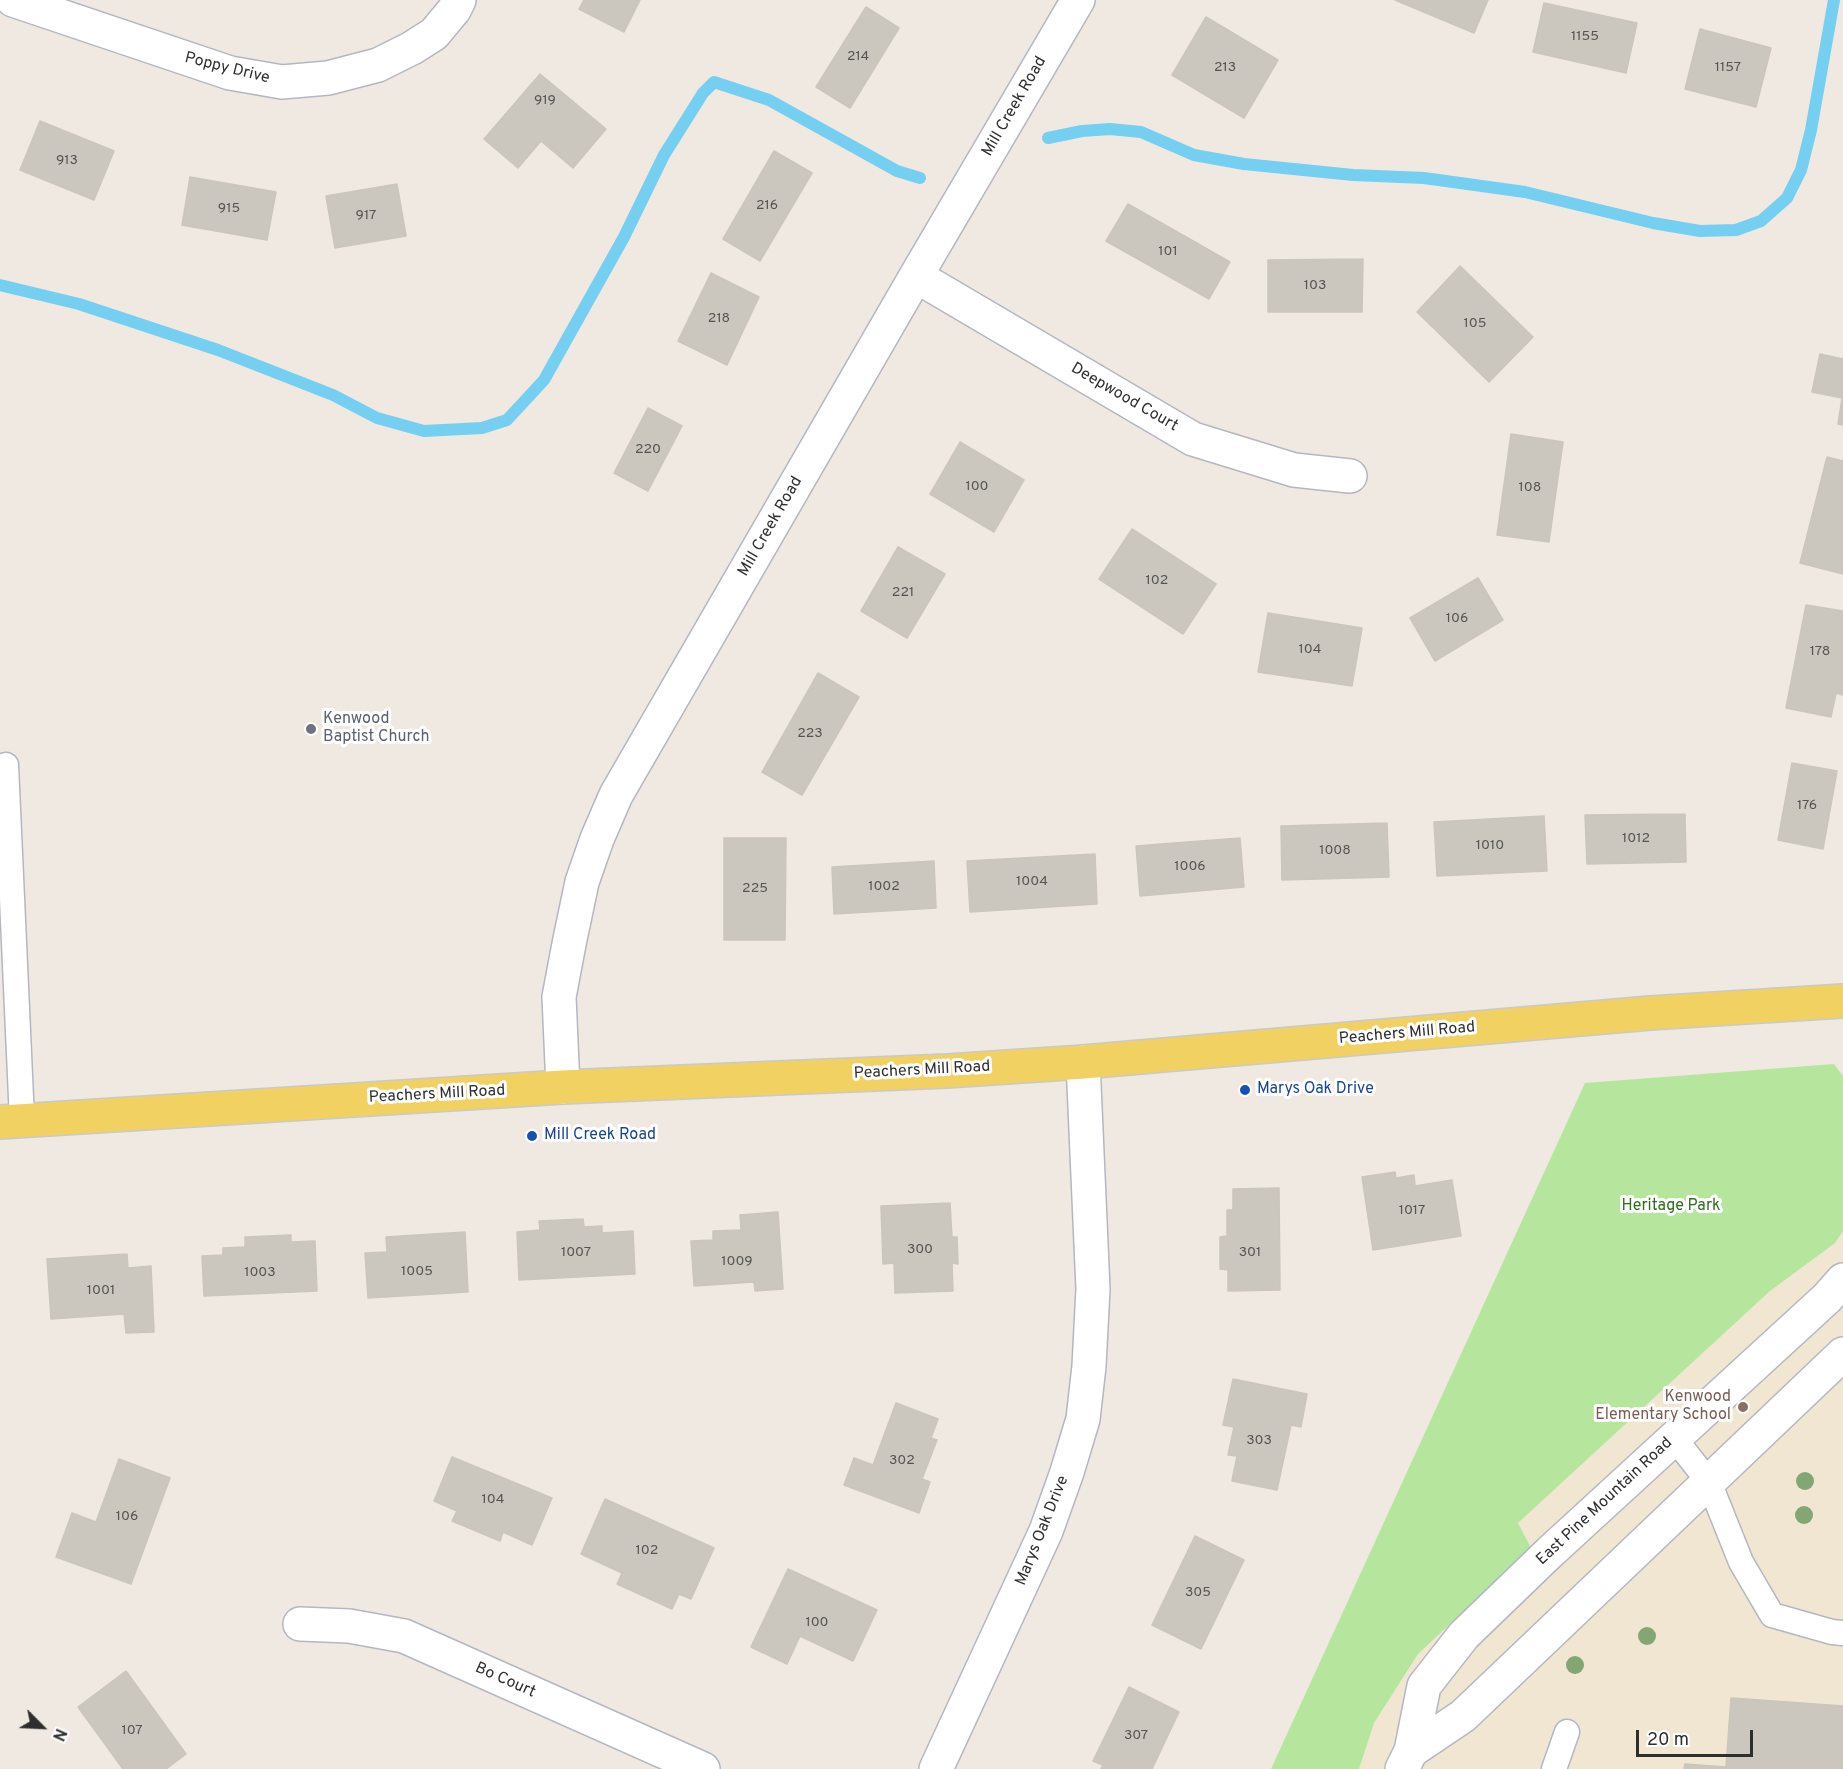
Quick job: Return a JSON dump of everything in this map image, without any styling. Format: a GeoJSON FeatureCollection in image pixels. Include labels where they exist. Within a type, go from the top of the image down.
{"type":"FeatureCollection","features":[{"type":"Feature","properties":{"kind":"main road","name":"Peachers Mill Road"},"geometry":{"type":"LineString","coordinates":[[11,1121],[563,1087],[947,1071],[1083,1062],[1650,1013],[1843,1001]]}},
{"type":"Feature","properties":{"kind":"street","name":"Poppy Drive"},"geometry":{"type":"LineString","coordinates":[[13,0],[230,73],[282,82],[328,78],[378,65],[434,34],[454,10],[459,0]]}},
{"type":"Feature","properties":{"kind":"street","name":"Mill Creek Road"},"geometry":{"type":"LineString","coordinates":[[563,1087],[559,997],[582,882],[597,839],[622,784],[1078,0]]}},
{"type":"Feature","properties":{"kind":"street","name":"Deepwood Court"},"geometry":{"type":"LineString","coordinates":[[916,276],[1193,439],[1294,470],[1350,476]]}},
{"type":"Feature","properties":{"kind":"street","name":"Marys Oak Drive"},"geometry":{"type":"LineString","coordinates":[[936,1769],[1046,1531],[1083,1419],[1089,1366],[1093,1289],[1083,1062]]}},
{"type":"Feature","properties":{"kind":"street","name":"East Pine Mountain Road"},"geometry":{"type":"LineString","coordinates":[[1406,1760],[1424,1686],[1464,1635],[1549,1552],[1827,1298],[1843,1280]]}},
{"type":"Feature","properties":{"kind":"street","name":"East Pine Mountain Road"},"geometry":{"type":"LineString","coordinates":[[1406,1760],[1463,1716],[1843,1354]]}},
{"type":"Feature","properties":{"kind":"street","name":"Bo Court"},"geometry":{"type":"LineString","coordinates":[[300,1624],[349,1626],[404,1636],[703,1769]]}},
{"type":"Feature","properties":{"kind":"lane"},"geometry":{"type":"LineString","coordinates":[[6,765],[11,1121]]}},
{"type":"Feature","properties":{"kind":"lane"},"geometry":{"type":"LineString","coordinates":[[1674,1438],[1708,1482],[1741,1562],[1772,1615],[1843,1633]]}},
{"type":"Feature","properties":{"kind":"lane"},"geometry":{"type":"LineString","coordinates":[[1554,1769],[1567,1732]]}},
{"type":"Feature","properties":{"kind":"shaded area","name":"Kenwood Elementary School"},"geometry":{"type":"Polygon","coordinates":[[[1843,1231],[1843,1769],[1359,1769],[1374,1723],[1418,1654],[1531,1548],[1518,1523],[1770,1291],[1835,1243],[1843,1231]]]}},
{"type":"Feature","properties":{"kind":"green space","name":"Heritage Park"},"geometry":{"type":"Polygon","coordinates":[[[1834,1064],[1843,1076],[1843,1231],[1835,1243],[1770,1291],[1518,1523],[1531,1548],[1418,1654],[1374,1723],[1359,1769],[1271,1769],[1585,1083],[1834,1064]]]}},
{"type":"Feature","properties":{"kind":"building"},"geometry":{"type":"Polygon","coordinates":[[[584,0],[640,0],[624,32],[579,9],[584,0]]]}},
{"type":"Feature","properties":{"kind":"building"},"geometry":{"type":"Polygon","coordinates":[[[1395,0],[1488,0],[1474,33],[1395,0]]]}},
{"type":"Feature","properties":{"kind":"building"},"geometry":{"type":"Polygon","coordinates":[[[1544,3],[1637,23],[1626,73],[1533,52],[1544,3]]]}},
{"type":"Feature","properties":{"kind":"building"},"geometry":{"type":"Polygon","coordinates":[[[866,7],[899,28],[850,108],[816,87],[866,7]]]}},
{"type":"Feature","properties":{"kind":"building"},"geometry":{"type":"Polygon","coordinates":[[[1206,17],[1278,60],[1244,118],[1172,75],[1206,17]]]}},
{"type":"Feature","properties":{"kind":"building"},"geometry":{"type":"Polygon","coordinates":[[[1700,29],[1771,48],[1756,107],[1685,89],[1700,29]]]}},
{"type":"Feature","properties":{"kind":"building"},"geometry":{"type":"Polygon","coordinates":[[[540,74],[606,129],[573,168],[541,141],[518,168],[484,139],[540,74]]]}},
{"type":"Feature","properties":{"kind":"building"},"geometry":{"type":"Polygon","coordinates":[[[40,121],[114,151],[94,200],[20,170],[40,121]]]}},
{"type":"Feature","properties":{"kind":"building"},"geometry":{"type":"Polygon","coordinates":[[[774,151],[812,173],[760,261],[723,239],[774,151]]]}},
{"type":"Feature","properties":{"kind":"building"},"geometry":{"type":"Polygon","coordinates":[[[190,177],[276,192],[267,240],[182,225],[190,177]]]}},
{"type":"Feature","properties":{"kind":"building"},"geometry":{"type":"Polygon","coordinates":[[[397,184],[406,236],[335,248],[326,196],[397,184]]]}},
{"type":"Feature","properties":{"kind":"building"},"geometry":{"type":"Polygon","coordinates":[[[1128,204],[1230,262],[1209,299],[1106,241],[1128,204]]]}},
{"type":"Feature","properties":{"kind":"building"},"geometry":{"type":"Polygon","coordinates":[[[1363,259],[1362,312],[1268,312],[1268,260],[1363,259]]]}},
{"type":"Feature","properties":{"kind":"building"},"geometry":{"type":"Polygon","coordinates":[[[1460,266],[1533,337],[1489,382],[1417,312],[1460,266]]]}},
{"type":"Feature","properties":{"kind":"building"},"geometry":{"type":"Polygon","coordinates":[[[711,273],[759,297],[727,365],[678,341],[711,273]]]}},
{"type":"Feature","properties":{"kind":"building"},"geometry":{"type":"Polygon","coordinates":[[[1820,354],[1843,359],[1843,425],[1838,424],[1842,398],[1812,392],[1820,354]]]}},
{"type":"Feature","properties":{"kind":"building"},"geometry":{"type":"Polygon","coordinates":[[[648,408],[682,426],[648,491],[614,473],[648,408]]]}},
{"type":"Feature","properties":{"kind":"building"},"geometry":{"type":"Polygon","coordinates":[[[1511,434],[1563,442],[1549,542],[1497,535],[1511,434]]]}},
{"type":"Feature","properties":{"kind":"building"},"geometry":{"type":"Polygon","coordinates":[[[960,442],[1024,480],[994,532],[930,494],[960,442]]]}},
{"type":"Feature","properties":{"kind":"building"},"geometry":{"type":"Polygon","coordinates":[[[1827,457],[1843,461],[1843,574],[1800,563],[1827,457]]]}},
{"type":"Feature","properties":{"kind":"building"},"geometry":{"type":"Polygon","coordinates":[[[1132,529],[1216,584],[1183,634],[1099,579],[1132,529]]]}},
{"type":"Feature","properties":{"kind":"building"},"geometry":{"type":"Polygon","coordinates":[[[898,547],[945,574],[907,638],[861,611],[898,547]]]}},
{"type":"Feature","properties":{"kind":"building"},"geometry":{"type":"Polygon","coordinates":[[[1478,578],[1503,620],[1435,661],[1410,618],[1478,578]]]}},
{"type":"Feature","properties":{"kind":"building"},"geometry":{"type":"Polygon","coordinates":[[[1806,605],[1843,611],[1843,695],[1836,693],[1831,717],[1786,708],[1806,605]]]}},
{"type":"Feature","properties":{"kind":"building"},"geometry":{"type":"Polygon","coordinates":[[[1268,613],[1362,628],[1352,686],[1258,672],[1268,613]]]}},
{"type":"Feature","properties":{"kind":"building"},"geometry":{"type":"Polygon","coordinates":[[[818,673],[859,697],[802,795],[762,772],[818,673]]]}},
{"type":"Feature","properties":{"kind":"building"},"geometry":{"type":"Polygon","coordinates":[[[1792,763],[1837,771],[1823,849],[1778,840],[1792,763]]]}},
{"type":"Feature","properties":{"kind":"building"},"geometry":{"type":"Polygon","coordinates":[[[1685,814],[1686,862],[1587,864],[1585,815],[1685,814]]]}},
{"type":"Feature","properties":{"kind":"building"},"geometry":{"type":"Polygon","coordinates":[[[1544,816],[1547,871],[1437,876],[1434,822],[1544,816]]]}},
{"type":"Feature","properties":{"kind":"building"},"geometry":{"type":"Polygon","coordinates":[[[1387,823],[1389,877],[1282,880],[1281,826],[1387,823]]]}},
{"type":"Feature","properties":{"kind":"building"},"geometry":{"type":"Polygon","coordinates":[[[724,838],[786,838],[785,940],[724,940],[724,838]]]}},
{"type":"Feature","properties":{"kind":"building"},"geometry":{"type":"Polygon","coordinates":[[[1240,838],[1244,887],[1140,896],[1136,846],[1240,838]]]}},
{"type":"Feature","properties":{"kind":"building"},"geometry":{"type":"Polygon","coordinates":[[[1095,854],[1097,904],[970,912],[967,861],[1095,854]]]}},
{"type":"Feature","properties":{"kind":"building"},"geometry":{"type":"Polygon","coordinates":[[[934,861],[936,908],[834,914],[832,867],[934,861]]]}},
{"type":"Feature","properties":{"kind":"building"},"geometry":{"type":"Polygon","coordinates":[[[1395,1172],[1396,1178],[1414,1175],[1415,1186],[1452,1180],[1461,1236],[1373,1250],[1362,1177],[1395,1172]]]}},
{"type":"Feature","properties":{"kind":"building"},"geometry":{"type":"Polygon","coordinates":[[[1279,1188],[1280,1290],[1228,1291],[1228,1270],[1220,1269],[1220,1237],[1227,1236],[1227,1210],[1233,1210],[1233,1189],[1279,1188]]]}},
{"type":"Feature","properties":{"kind":"building"},"geometry":{"type":"Polygon","coordinates":[[[950,1203],[952,1237],[957,1237],[958,1264],[952,1263],[953,1291],[895,1293],[894,1263],[883,1264],[881,1206],[950,1203]]]}},
{"type":"Feature","properties":{"kind":"building"},"geometry":{"type":"Polygon","coordinates":[[[778,1212],[783,1289],[755,1291],[754,1282],[694,1286],[691,1241],[713,1240],[713,1231],[741,1230],[740,1215],[778,1212]]]}},
{"type":"Feature","properties":{"kind":"building"},"geometry":{"type":"Polygon","coordinates":[[[583,1219],[584,1227],[602,1226],[602,1233],[633,1231],[635,1274],[519,1280],[517,1232],[540,1230],[539,1221],[583,1219]]]}},
{"type":"Feature","properties":{"kind":"building"},"geometry":{"type":"Polygon","coordinates":[[[465,1232],[468,1292],[368,1298],[365,1253],[387,1252],[386,1237],[465,1232]]]}},
{"type":"Feature","properties":{"kind":"building"},"geometry":{"type":"Polygon","coordinates":[[[291,1235],[291,1242],[315,1241],[317,1291],[204,1296],[202,1256],[223,1255],[223,1248],[245,1247],[245,1237],[291,1235]]]}},
{"type":"Feature","properties":{"kind":"building"},"geometry":{"type":"Polygon","coordinates":[[[127,1254],[128,1268],[151,1266],[154,1332],[126,1333],[124,1314],[51,1319],[47,1259],[127,1254]]]}},
{"type":"Feature","properties":{"kind":"building"},"geometry":{"type":"Polygon","coordinates":[[[1233,1379],[1307,1394],[1301,1427],[1291,1425],[1277,1490],[1232,1481],[1237,1456],[1228,1455],[1234,1427],[1223,1425],[1233,1379]]]}},
{"type":"Feature","properties":{"kind":"building"},"geometry":{"type":"Polygon","coordinates":[[[896,1403],[938,1419],[931,1438],[937,1440],[922,1479],[930,1482],[919,1513],[844,1485],[854,1458],[873,1465],[896,1403]]]}},
{"type":"Feature","properties":{"kind":"building"},"geometry":{"type":"Polygon","coordinates":[[[452,1457],[552,1498],[532,1545],[503,1532],[500,1541],[452,1521],[457,1511],[434,1501],[452,1457]]]}},
{"type":"Feature","properties":{"kind":"building"},"geometry":{"type":"Polygon","coordinates":[[[119,1459],[170,1478],[131,1584],[56,1557],[72,1513],[96,1522],[119,1459]]]}},
{"type":"Feature","properties":{"kind":"building"},"geometry":{"type":"Polygon","coordinates":[[[605,1499],[714,1548],[691,1599],[679,1594],[672,1609],[617,1584],[622,1573],[581,1554],[605,1499]]]}},
{"type":"Feature","properties":{"kind":"building"},"geometry":{"type":"Polygon","coordinates":[[[1195,1536],[1244,1560],[1201,1649],[1152,1625],[1195,1536]]]}},
{"type":"Feature","properties":{"kind":"building"},"geometry":{"type":"Polygon","coordinates":[[[788,1569],[877,1610],[853,1661],[800,1636],[787,1664],[751,1647],[788,1569]]]}},
{"type":"Feature","properties":{"kind":"building"},"geometry":{"type":"Polygon","coordinates":[[[126,1671],[186,1754],[166,1769],[123,1769],[78,1707],[126,1671]]]}},
{"type":"Feature","properties":{"kind":"building"},"geometry":{"type":"Polygon","coordinates":[[[1129,1687],[1179,1712],[1152,1769],[1101,1769],[1103,1765],[1093,1761],[1129,1687]]]}},
{"type":"Feature","properties":{"kind":"building"},"geometry":{"type":"Polygon","coordinates":[[[1731,1698],[1843,1706],[1843,1769],[1684,1769],[1685,1764],[1726,1767],[1731,1698]]]}},
{"type":"Feature","properties":{"kind":"waterway"},"geometry":{"type":"LineString","coordinates":[[1048,138],[1082,131],[1110,129],[1141,132],[1194,155],[1244,164],[1353,175],[1424,178],[1525,192],[1653,223],[1700,231],[1736,230],[1761,221],[1787,198],[1801,170],[1811,130],[1834,0]]}},
{"type":"Feature","properties":{"kind":"waterway"},"geometry":{"type":"LineString","coordinates":[[0,285],[79,304],[218,350],[333,395],[377,418],[424,431],[482,428],[507,420],[544,380],[624,237],[664,155],[703,93],[714,82],[769,100],[897,171],[920,178]]}},
{"type":"Feature","properties":{"kind":"place","name":"Kenwood Baptist Church"},"geometry":{"type":"Point","coordinates":[311,729]}},
{"type":"Feature","properties":{"kind":"place","name":"Marys Oak Drive"},"geometry":{"type":"Point","coordinates":[1245,1090]}},
{"type":"Feature","properties":{"kind":"place","name":"Mill Creek Road"},"geometry":{"type":"Point","coordinates":[532,1136]}},
{"type":"Feature","properties":{"kind":"place","name":"Kenwood Elementary School"},"geometry":{"type":"Point","coordinates":[1743,1407]}}]}
